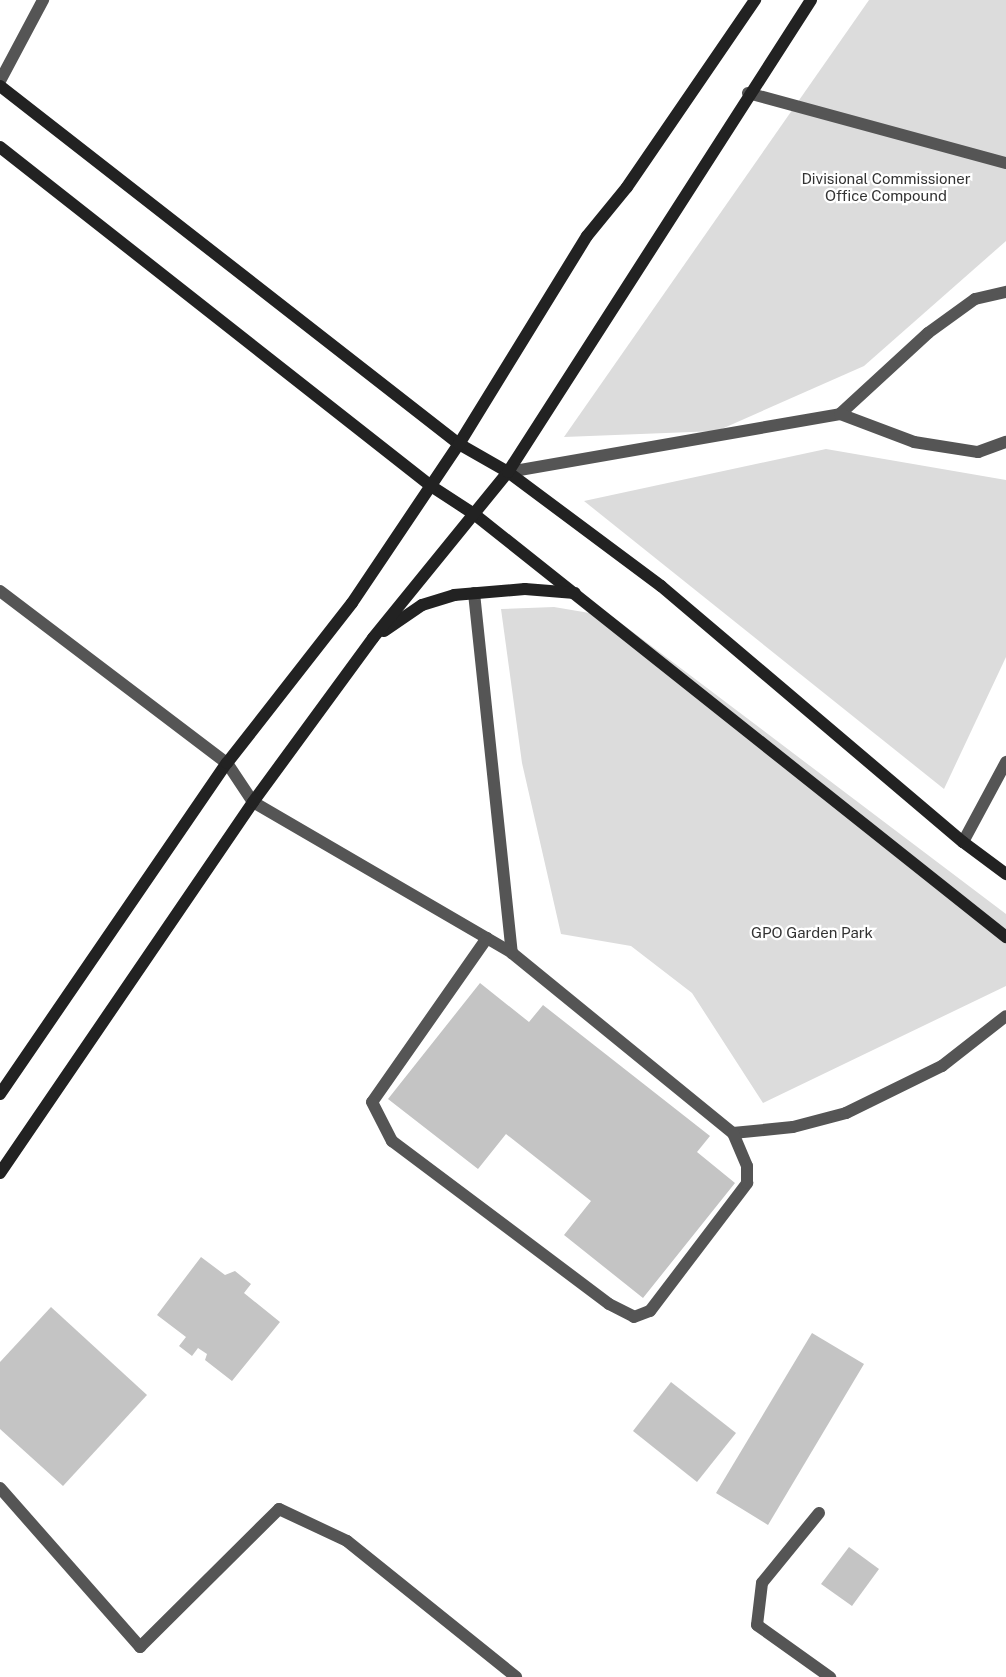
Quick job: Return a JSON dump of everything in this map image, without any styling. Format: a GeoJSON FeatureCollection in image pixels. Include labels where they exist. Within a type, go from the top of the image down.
{"type":"FeatureCollection","features":[{"type":"Feature","properties":{"kind":"street"},"geometry":{"type":"LineString","coordinates":[[0,81],[44,0]]}},
{"type":"Feature","properties":{"kind":"street"},"geometry":{"type":"LineString","coordinates":[[0,1094],[227,763],[352,603],[459,444],[587,236],[634,178],[755,0]]}},
{"type":"Feature","properties":{"kind":"street"},"geometry":{"type":"LineString","coordinates":[[0,1173],[254,802],[373,638],[508,472],[748,93],[811,0]]}},
{"type":"Feature","properties":{"kind":"street"},"geometry":{"type":"LineString","coordinates":[[0,86],[459,444],[508,472],[661,586],[963,843],[1006,874]]}},
{"type":"Feature","properties":{"kind":"street"},"geometry":{"type":"LineString","coordinates":[[748,93],[1006,163]]}},
{"type":"Feature","properties":{"kind":"street"},"geometry":{"type":"LineString","coordinates":[[0,147],[431,486],[474,514],[575,593],[1006,937]]}},
{"type":"Feature","properties":{"kind":"street"},"geometry":{"type":"LineString","coordinates":[[840,414],[928,333],[975,298],[1006,292]]}},
{"type":"Feature","properties":{"kind":"street"},"geometry":{"type":"LineString","coordinates":[[508,472],[840,414],[914,442],[978,452],[1006,442]]}},
{"type":"Feature","properties":{"kind":"street"},"geometry":{"type":"LineString","coordinates":[[373,638],[422,605],[474,593],[525,589],[575,593]]}},
{"type":"Feature","properties":{"kind":"street"},"geometry":{"type":"LineString","coordinates":[[0,591],[227,763],[254,802],[487,938],[512,953],[733,1133],[747,1166],[747,1183],[650,1311],[634,1317],[609,1304],[392,1141],[372,1101],[487,938]]}},
{"type":"Feature","properties":{"kind":"street"},"geometry":{"type":"LineString","coordinates":[[474,593],[512,953]]}},
{"type":"Feature","properties":{"kind":"street"},"geometry":{"type":"LineString","coordinates":[[963,843],[1006,762]]}},
{"type":"Feature","properties":{"kind":"street"},"geometry":{"type":"LineString","coordinates":[[733,1133],[793,1127],[846,1113],[942,1066],[1006,1016]]}},
{"type":"Feature","properties":{"kind":"street"},"geometry":{"type":"LineString","coordinates":[[0,1488],[140,1647],[279,1509],[347,1542],[516,1677]]}},
{"type":"Feature","properties":{"kind":"street"},"geometry":{"type":"LineString","coordinates":[[819,1513],[762,1583],[757,1625],[830,1677]]}},
{"type":"Feature","properties":{"kind":"green space","name":"Divisional Commissioner Office Compound"},"geometry":{"type":"Polygon","coordinates":[[[869,0],[1006,0],[1006,241],[864,366],[717,431],[564,437],[869,0]]]}},
{"type":"Feature","properties":{"kind":"green space"},"geometry":{"type":"Polygon","coordinates":[[[826,449],[1006,480],[1006,657],[944,789],[584,501],[826,449]]]}},
{"type":"Feature","properties":{"kind":"green space","name":"GPO Garden Park"},"geometry":{"type":"Polygon","coordinates":[[[554,607],[613,617],[1006,914],[1006,986],[763,1103],[692,993],[631,946],[561,934],[522,763],[501,609],[554,607]]]}},
{"type":"Feature","properties":{"kind":"building"},"geometry":{"type":"Polygon","coordinates":[[[480,983],[529,1022],[543,1005],[710,1136],[697,1152],[735,1183],[643,1298],[564,1235],[591,1201],[506,1134],[478,1169],[388,1099],[480,983]]]}},
{"type":"Feature","properties":{"kind":"building"},"geometry":{"type":"Polygon","coordinates":[[[201,1257],[225,1275],[235,1271],[251,1284],[244,1293],[280,1322],[232,1381],[205,1360],[207,1354],[198,1348],[192,1356],[179,1346],[186,1337],[157,1315],[201,1257]]]}},
{"type":"Feature","properties":{"kind":"building"},"geometry":{"type":"Polygon","coordinates":[[[51,1307],[147,1395],[63,1486],[0,1429],[0,1362],[51,1307]]]}},
{"type":"Feature","properties":{"kind":"building"},"geometry":{"type":"Polygon","coordinates":[[[812,1333],[864,1364],[768,1525],[716,1493],[812,1333]]]}},
{"type":"Feature","properties":{"kind":"building"},"geometry":{"type":"Polygon","coordinates":[[[671,1382],[736,1433],[697,1482],[633,1431],[671,1382]]]}},
{"type":"Feature","properties":{"kind":"building"},"geometry":{"type":"Polygon","coordinates":[[[849,1547],[879,1569],[852,1606],[821,1584],[849,1547]]]}}]}
